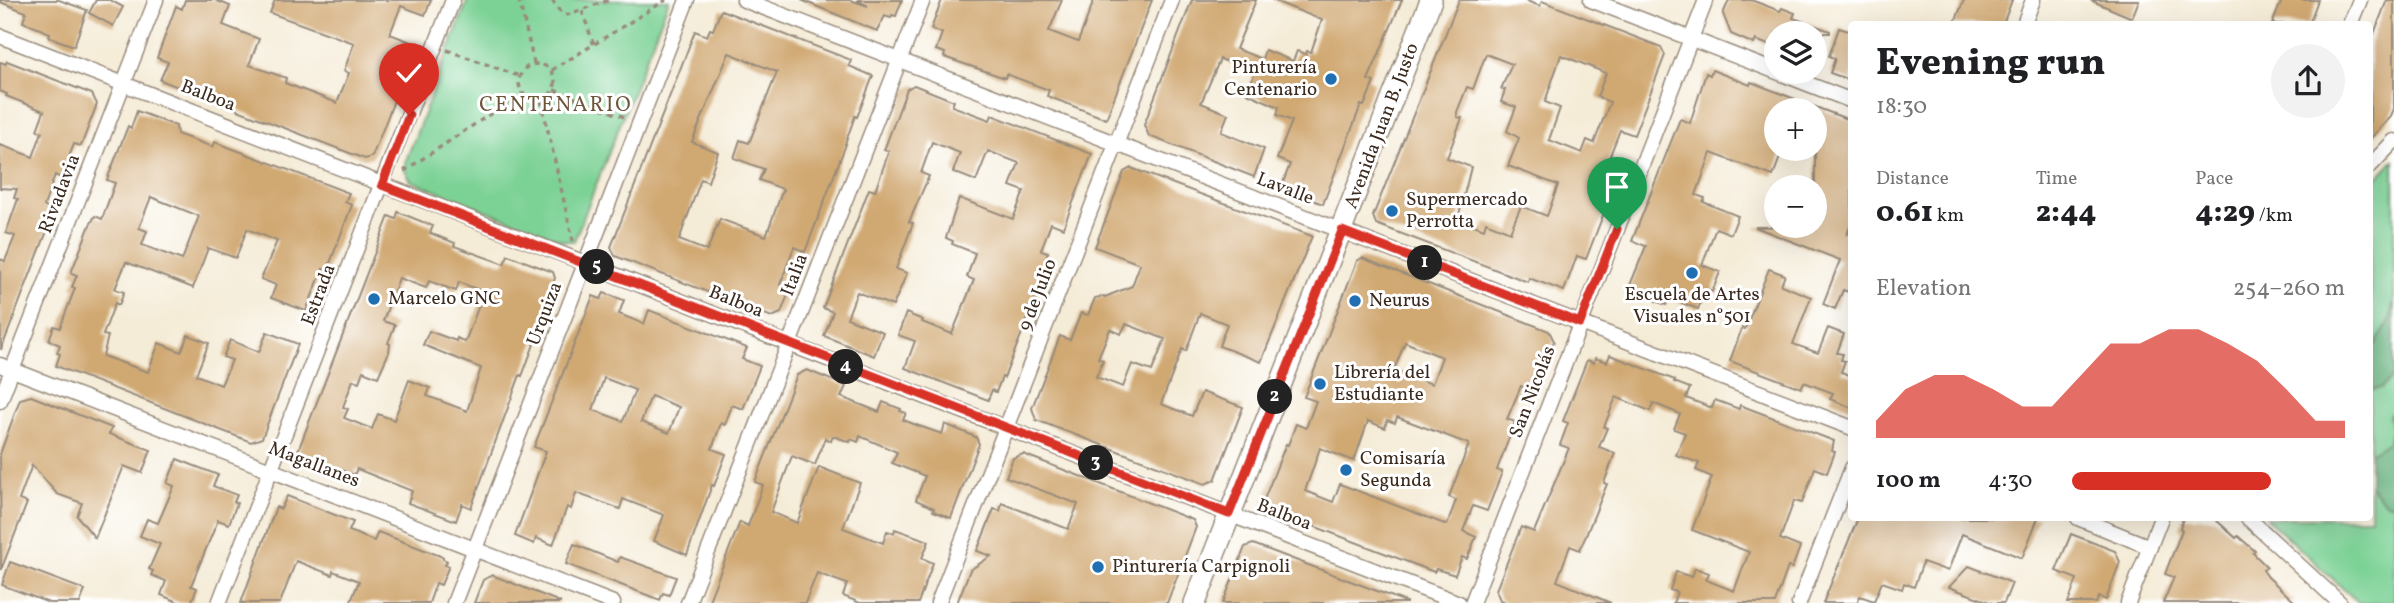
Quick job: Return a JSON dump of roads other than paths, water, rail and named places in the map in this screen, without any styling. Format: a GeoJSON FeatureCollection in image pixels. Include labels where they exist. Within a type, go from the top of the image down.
{"type":"FeatureCollection","features":[{"type":"Feature","properties":{"kind":"main road","name":"Avenida Juan B. Justo"},"geometry":{"type":"LineString","coordinates":[[1195,603],[1431,0]]}},
{"type":"Feature","properties":{"kind":"street","name":"Rivadavia"},"geometry":{"type":"LineString","coordinates":[[0,401],[6,367],[156,0]]}},
{"type":"Feature","properties":{"kind":"street","name":"Estrada"},"geometry":{"type":"LineString","coordinates":[[219,603],[453,0]]}},
{"type":"Feature","properties":{"kind":"street","name":"Urquiza"},"geometry":{"type":"LineString","coordinates":[[454,603],[687,0]]}},
{"type":"Feature","properties":{"kind":"street","name":"Lavalle"},"geometry":{"type":"LineString","coordinates":[[744,0],[1848,426]]}},
{"type":"Feature","properties":{"kind":"street","name":"Italia"},"geometry":{"type":"LineString","coordinates":[[688,603],[923,0]]}},
{"type":"Feature","properties":{"kind":"street","name":"9 de Julio"},"geometry":{"type":"LineString","coordinates":[[938,603],[1172,0]]}},
{"type":"Feature","properties":{"kind":"street"},"geometry":{"type":"LineString","coordinates":[[1591,0],[1848,99]]}},
{"type":"Feature","properties":{"kind":"street","name":"San Nicolás"},"geometry":{"type":"LineString","coordinates":[[1472,603],[1706,0]]}},
{"type":"Feature","properties":{"kind":"street"},"geometry":{"type":"LineString","coordinates":[[2025,21],[2033,0]]}},
{"type":"Feature","properties":{"kind":"street"},"geometry":{"type":"LineString","coordinates":[[2351,21],[2360,0]]}},
{"type":"Feature","properties":{"kind":"street","name":"Balboa"},"geometry":{"type":"LineString","coordinates":[[0,36],[1459,603]]}},
{"type":"Feature","properties":{"kind":"street"},"geometry":{"type":"LineString","coordinates":[[2373,163],[2394,141]]}},
{"type":"Feature","properties":{"kind":"street","name":"Magallanes"},"geometry":{"type":"LineString","coordinates":[[6,367],[613,603]]}},
{"type":"Feature","properties":{"kind":"street"},"geometry":{"type":"LineString","coordinates":[[1799,603],[1848,478]]}},
{"type":"Feature","properties":{"kind":"street"},"geometry":{"type":"LineString","coordinates":[[2085,521],[2150,547]]}},
{"type":"Feature","properties":{"kind":"street"},"geometry":{"type":"LineString","coordinates":[[2128,603],[2160,521]]}},
{"type":"Feature","properties":{"kind":"street"},"geometry":{"type":"LineString","coordinates":[[2251,521],[2340,603]]}},
{"type":"Feature","properties":{"kind":"place","name":"Pinturería Centenario"},"geometry":{"type":"Point","coordinates":[1331,79]}},
{"type":"Feature","properties":{"kind":"place","name":"Supermercado Perrotta"},"geometry":{"type":"Point","coordinates":[1392,211]}},
{"type":"Feature","properties":{"kind":"place","name":"Escuela de Artes Visuales n°501"},"geometry":{"type":"Point","coordinates":[1692,273]}},
{"type":"Feature","properties":{"kind":"place","name":"Marcelo GNC"},"geometry":{"type":"Point","coordinates":[374,299]}},
{"type":"Feature","properties":{"kind":"place","name":"Neurus"},"geometry":{"type":"Point","coordinates":[1355,301]}},
{"type":"Feature","properties":{"kind":"place","name":"Librería del Estudiante"},"geometry":{"type":"Point","coordinates":[1320,384]}},
{"type":"Feature","properties":{"kind":"place","name":"Comisaría Segunda"},"geometry":{"type":"Point","coordinates":[1346,470]}},
{"type":"Feature","properties":{"kind":"place","name":"Pinturería Carpignoli"},"geometry":{"type":"Point","coordinates":[1098,567]}},
{"type":"Feature","properties":{"kind":"district","name":"CENTENARIO"},"geometry":{"type":"Point","coordinates":[556,105]}}]}
